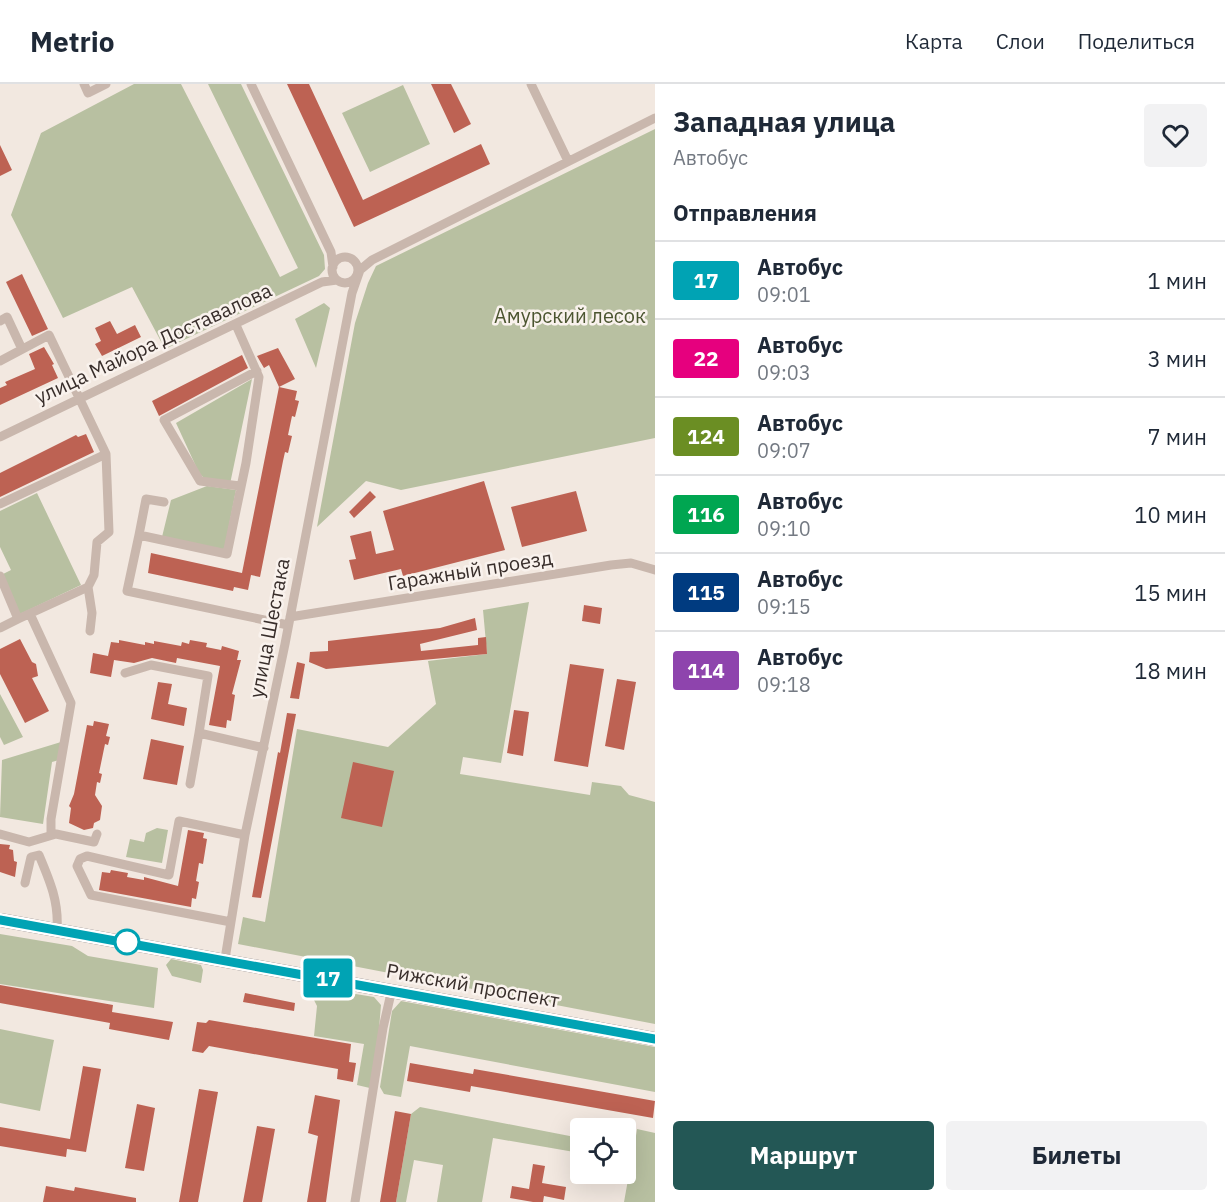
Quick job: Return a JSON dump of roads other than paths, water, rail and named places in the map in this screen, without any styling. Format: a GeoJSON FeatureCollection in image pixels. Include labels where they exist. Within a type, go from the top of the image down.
{"type":"FeatureCollection","features":[{"type":"Feature","properties":{"kind":"highway","name":"Рижский проспект"},"geometry":{"type":"LineString","coordinates":[[0,920],[655,1038]]}},
{"type":"Feature","properties":{"kind":"street"},"geometry":{"type":"LineString","coordinates":[[84,84],[88,93],[106,84]]}},
{"type":"Feature","properties":{"kind":"street"},"geometry":{"type":"LineString","coordinates":[[251,84],[331,252],[333,269],[350,303]]}},
{"type":"Feature","properties":{"kind":"street"},"geometry":{"type":"LineString","coordinates":[[531,84],[568,161]]}},
{"type":"Feature","properties":{"kind":"street"},"geometry":{"type":"LineString","coordinates":[[340,281],[351,282],[372,260],[655,118]]}},
{"type":"Feature","properties":{"kind":"street"},"geometry":{"type":"LineString","coordinates":[[331,252],[341,258],[372,260]]}},
{"type":"Feature","properties":{"kind":"street"},"geometry":{"type":"LineString","coordinates":[[333,269],[341,258]]}},
{"type":"Feature","properties":{"kind":"street"},"geometry":{"type":"LineString","coordinates":[[353,260],[358,267],[357,276]]}},
{"type":"Feature","properties":{"kind":"street","name":"улица Майора Доставалова"},"geometry":{"type":"LineString","coordinates":[[322,282],[333,269]]}},
{"type":"Feature","properties":{"kind":"street","name":"улица Шестака"},"geometry":{"type":"LineString","coordinates":[[225,959],[245,835],[357,276]]}},
{"type":"Feature","properties":{"kind":"street","name":"улица Майора Доставалова"},"geometry":{"type":"LineString","coordinates":[[0,437],[322,282],[340,281]]}},
{"type":"Feature","properties":{"kind":"street"},"geometry":{"type":"LineString","coordinates":[[0,321],[7,317],[22,350],[0,361]]}},
{"type":"Feature","properties":{"kind":"street"},"geometry":{"type":"LineString","coordinates":[[139,535],[226,554],[259,377],[236,324]]}},
{"type":"Feature","properties":{"kind":"street"},"geometry":{"type":"LineString","coordinates":[[21,347],[49,334],[106,454],[109,532],[97,542],[94,575],[88,587],[92,613],[90,631]]}},
{"type":"Feature","properties":{"kind":"street"},"geometry":{"type":"LineString","coordinates":[[240,486],[200,482],[164,420],[257,371]]}},
{"type":"Feature","properties":{"kind":"street"},"geometry":{"type":"LineString","coordinates":[[0,504],[106,454]]}},
{"type":"Feature","properties":{"kind":"street"},"geometry":{"type":"LineString","coordinates":[[164,502],[146,499],[127,591],[289,621]]}},
{"type":"Feature","properties":{"kind":"street","name":"Гаражный проезд"},"geometry":{"type":"LineString","coordinates":[[289,621],[611,565],[631,563],[655,570]]}},
{"type":"Feature","properties":{"kind":"street"},"geometry":{"type":"LineString","coordinates":[[0,576],[18,619]]}},
{"type":"Feature","properties":{"kind":"street"},"geometry":{"type":"LineString","coordinates":[[0,628],[88,587]]}},
{"type":"Feature","properties":{"kind":"street"},"geometry":{"type":"LineString","coordinates":[[30,614],[71,703],[51,819],[51,835]]}},
{"type":"Feature","properties":{"kind":"street"},"geometry":{"type":"LineString","coordinates":[[125,673],[151,665],[208,676],[190,784]]}},
{"type":"Feature","properties":{"kind":"street"},"geometry":{"type":"LineString","coordinates":[[199,734],[264,748]]}},
{"type":"Feature","properties":{"kind":"street"},"geometry":{"type":"LineString","coordinates":[[231,922],[91,895],[77,866],[80,859],[87,856],[169,875],[179,821],[245,835]]}},
{"type":"Feature","properties":{"kind":"street"},"geometry":{"type":"LineString","coordinates":[[0,834],[29,842],[56,834],[94,842],[97,834]]}},
{"type":"Feature","properties":{"kind":"street"},"geometry":{"type":"LineString","coordinates":[[25,883],[31,857],[39,855],[55,895],[58,911],[57,930]]}},
{"type":"Feature","properties":{"kind":"street"},"geometry":{"type":"LineString","coordinates":[[355,1202],[383,1028],[392,989]]}},
{"type":"Feature","properties":{"kind":"park label","name":"Амурский лесок"},"geometry":{"type":"Point","coordinates":[570,315]}}]}
